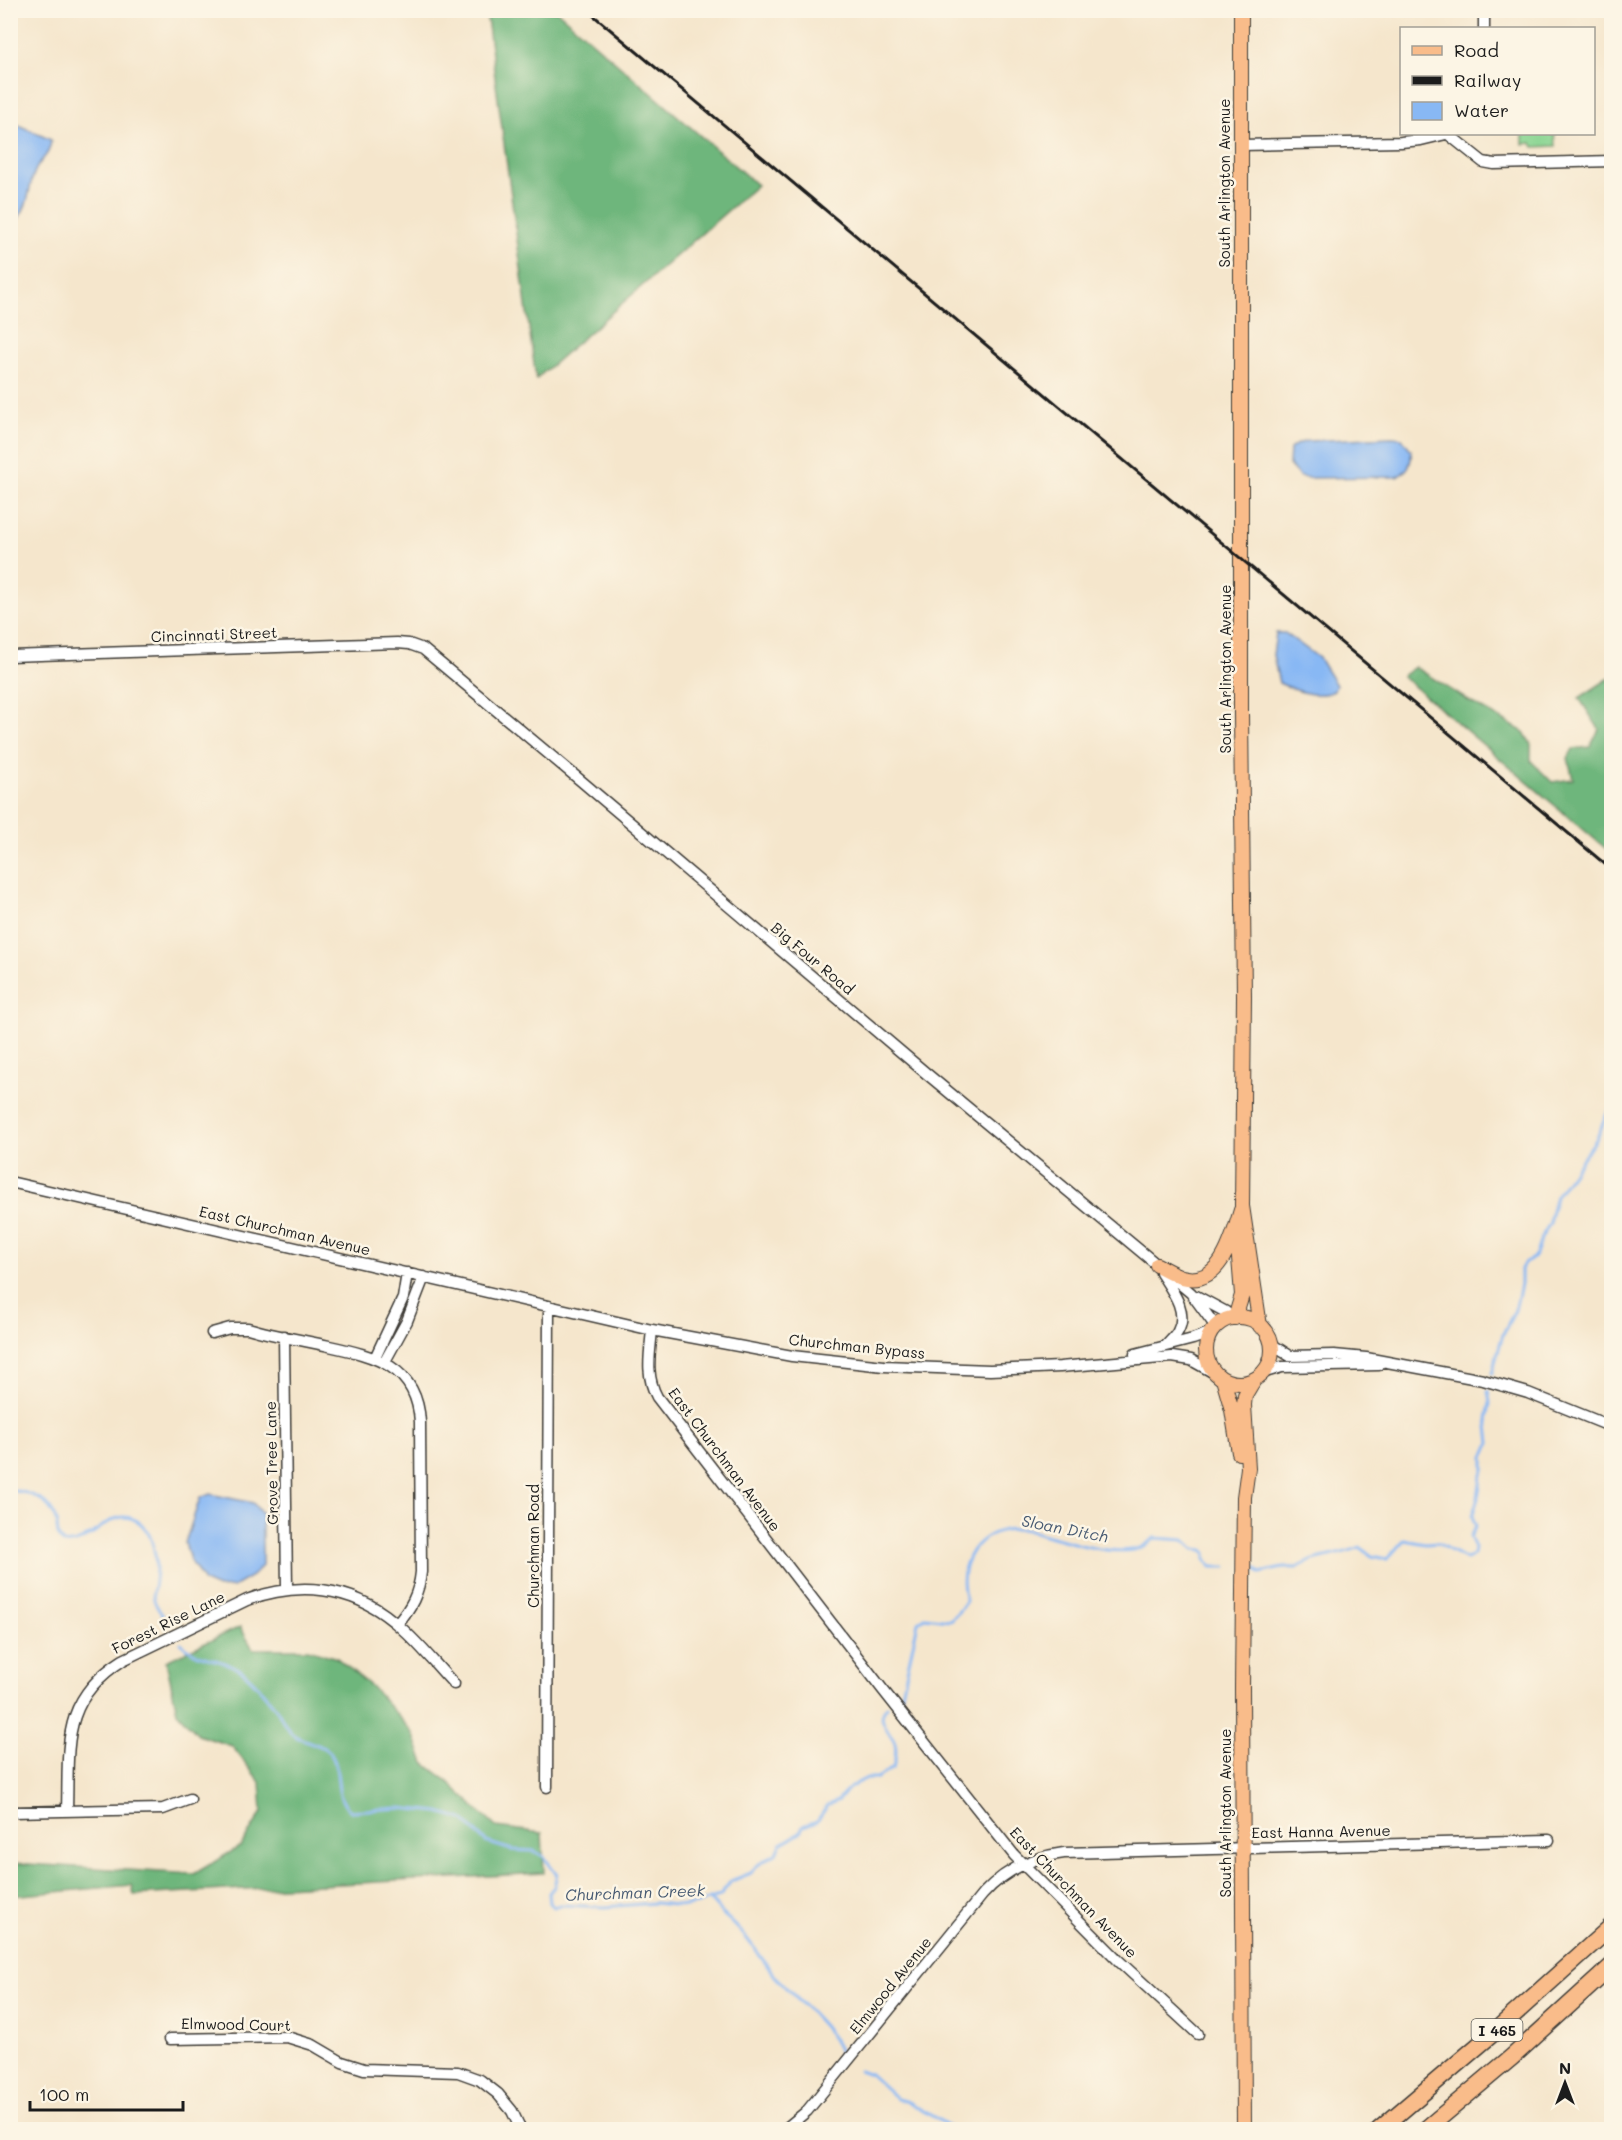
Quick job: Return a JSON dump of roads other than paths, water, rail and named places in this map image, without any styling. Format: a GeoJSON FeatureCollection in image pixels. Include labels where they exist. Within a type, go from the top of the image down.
{"type":"FeatureCollection","features":[{"type":"Feature","properties":{"kind":"highway","name":"I 465"},"geometry":{"type":"LineString","coordinates":[[1379,2130],[1469,2055],[1611,1926]]}},
{"type":"Feature","properties":{"kind":"highway","name":"I 465"},"geometry":{"type":"LineString","coordinates":[[1425,2130],[1512,2057],[1611,1966]]}},
{"type":"Feature","properties":{"kind":"main road","name":"South Arlington Avenue"},"geometry":{"type":"LineString","coordinates":[[1241,10],[1241,711],[1244,997],[1242,1206],[1260,1326]]}},
{"type":"Feature","properties":{"kind":"main road"},"geometry":{"type":"LineString","coordinates":[[1156,1265],[1182,1277],[1194,1277],[1207,1273],[1221,1261],[1227,1252],[1242,1206]]}},
{"type":"Feature","properties":{"kind":"main road"},"geometry":{"type":"LineString","coordinates":[[1234,1318],[1242,1295],[1236,1225]]}},
{"type":"Feature","properties":{"kind":"main road"},"geometry":{"type":"LineString","coordinates":[[1234,1318],[1248,1319],[1260,1326],[1267,1334],[1271,1344],[1270,1360],[1258,1377],[1238,1383],[1219,1376],[1207,1358],[1208,1340],[1214,1330],[1234,1318]]}},
{"type":"Feature","properties":{"kind":"main road","name":"South Arlington Avenue"},"geometry":{"type":"LineString","coordinates":[[1219,1376],[1232,1410],[1244,1497]]}},
{"type":"Feature","properties":{"kind":"main road","name":"South Arlington Avenue"},"geometry":{"type":"LineString","coordinates":[[1244,2130],[1242,1848],[1244,1497],[1248,1468],[1244,1405],[1245,1395],[1258,1377]]}},
{"type":"Feature","properties":{"kind":"street"},"geometry":{"type":"LineString","coordinates":[[1484,10],[1484,27]]}},
{"type":"Feature","properties":{"kind":"street"},"geometry":{"type":"LineString","coordinates":[[1241,146],[1401,142],[1442,135]]}},
{"type":"Feature","properties":{"kind":"street"},"geometry":{"type":"LineString","coordinates":[[1448,135],[1483,162],[1494,164],[1611,161]]}},
{"type":"Feature","properties":{"kind":"street","name":"Cincinnati Street"},"geometry":{"type":"LineString","coordinates":[[10,656],[397,643],[417,647]]}},
{"type":"Feature","properties":{"kind":"street","name":"Big Four Road"},"geometry":{"type":"LineString","coordinates":[[417,647],[429,654],[580,780],[1156,1265],[1191,1293],[1234,1318]]}},
{"type":"Feature","properties":{"kind":"street","name":"East Churchman Avenue"},"geometry":{"type":"LineString","coordinates":[[10,1182],[652,1329],[649,1370],[657,1397],[882,1688],[1023,1864],[1111,1953],[1198,2034]]}},
{"type":"Feature","properties":{"kind":"street"},"geometry":{"type":"LineString","coordinates":[[1156,1265],[1177,1298],[1181,1315],[1179,1330],[1166,1346]]}},
{"type":"Feature","properties":{"kind":"street"},"geometry":{"type":"LineString","coordinates":[[380,1361],[403,1298],[407,1273]]}},
{"type":"Feature","properties":{"kind":"street"},"geometry":{"type":"LineString","coordinates":[[380,1361],[407,1321],[424,1277]]}},
{"type":"Feature","properties":{"kind":"street","name":"Big Four Road"},"geometry":{"type":"LineString","coordinates":[[1191,1293],[1214,1330]]}},
{"type":"Feature","properties":{"kind":"street","name":"Churchman Road"},"geometry":{"type":"LineString","coordinates":[[548,1787],[549,1305]]}},
{"type":"Feature","properties":{"kind":"street"},"geometry":{"type":"LineString","coordinates":[[212,1333],[230,1328],[248,1328],[364,1354],[390,1366],[406,1380],[417,1400],[420,1422],[419,1585],[408,1611],[397,1624]]}},
{"type":"Feature","properties":{"kind":"street","name":"Churchman Bypass"},"geometry":{"type":"LineString","coordinates":[[652,1329],[794,1356],[884,1366],[965,1370],[1060,1367],[1172,1357],[1191,1360],[1219,1376]]}},
{"type":"Feature","properties":{"kind":"street","name":"Churchman Bypass"},"geometry":{"type":"LineString","coordinates":[[1060,1367],[1147,1352],[1214,1330]]}},
{"type":"Feature","properties":{"kind":"street","name":"Grove Tree Lane"},"geometry":{"type":"LineString","coordinates":[[284,1336],[287,1589]]}},
{"type":"Feature","properties":{"kind":"street"},"geometry":{"type":"LineString","coordinates":[[1271,1344],[1290,1356],[1366,1358],[1506,1386],[1566,1406],[1611,1426]]}},
{"type":"Feature","properties":{"kind":"street"},"geometry":{"type":"LineString","coordinates":[[1258,1377],[1271,1369],[1282,1367],[1392,1365]]}},
{"type":"Feature","properties":{"kind":"street","name":"Forest Rise Lane"},"geometry":{"type":"LineString","coordinates":[[67,1811],[70,1729],[75,1711],[91,1685],[123,1660],[265,1593],[311,1588],[338,1592],[375,1608],[397,1624],[454,1684]]}},
{"type":"Feature","properties":{"kind":"street"},"geometry":{"type":"LineString","coordinates":[[12,1812],[164,1809],[190,1799]]}},
{"type":"Feature","properties":{"kind":"street","name":"East Hanna Avenue"},"geometry":{"type":"LineString","coordinates":[[1023,1864],[1048,1856],[1064,1854],[1549,1840]]}},
{"type":"Feature","properties":{"kind":"street","name":"Elmwood Avenue"},"geometry":{"type":"LineString","coordinates":[[784,2130],[816,2100],[982,1894],[1001,1876],[1023,1864]]}},
{"type":"Feature","properties":{"kind":"street","name":"Elmwood Court"},"geometry":{"type":"LineString","coordinates":[[170,2038],[287,2037],[313,2045],[342,2062],[364,2069],[458,2072],[480,2080],[498,2094],[512,2110],[521,2130]]}},
{"type":"Feature","properties":{"kind":"water"},"geometry":{"type":"Polygon","coordinates":[[[11,117],[14,123],[51,140],[47,153],[33,176],[25,206],[18,219],[11,215],[11,117]]]}},
{"type":"Feature","properties":{"kind":"water"},"geometry":{"type":"Polygon","coordinates":[[[1402,438],[1411,450],[1409,466],[1397,477],[1308,478],[1300,477],[1289,465],[1290,449],[1307,441],[1402,438]]]}},
{"type":"Feature","properties":{"kind":"water"},"geometry":{"type":"Polygon","coordinates":[[[1276,633],[1285,633],[1319,658],[1336,685],[1334,691],[1313,694],[1279,683],[1273,655],[1276,633]]]}},
{"type":"Feature","properties":{"kind":"water"},"geometry":{"type":"Polygon","coordinates":[[[210,1494],[253,1503],[262,1514],[262,1566],[252,1576],[233,1587],[218,1588],[204,1582],[190,1560],[185,1543],[200,1498],[210,1494]]]}},
{"type":"Feature","properties":{"kind":"waterway","name":"Sloan Ditch"},"geometry":{"type":"LineString","coordinates":[[1492,1373],[1503,1334],[1515,1310],[1521,1284],[1521,1269],[1525,1262],[1533,1258],[1537,1252],[1541,1238],[1550,1223],[1556,1196],[1597,1138],[1612,1107]]}},
{"type":"Feature","properties":{"kind":"waterway","name":"Sloan Ditch"},"geometry":{"type":"LineString","coordinates":[[1256,1568],[1260,1573],[1281,1568],[1297,1568],[1311,1561],[1360,1547],[1372,1556],[1387,1559],[1404,1540],[1426,1544],[1437,1543],[1466,1559],[1474,1555],[1475,1548],[1470,1537],[1476,1526],[1472,1516],[1484,1470],[1484,1457],[1490,1443],[1487,1419],[1490,1403],[1488,1391]]}},
{"type":"Feature","properties":{"kind":"waterway","name":"Churchman Creek"},"geometry":{"type":"LineString","coordinates":[[10,1490],[32,1495],[45,1502],[53,1514],[58,1535],[63,1543],[82,1540],[115,1519],[124,1517],[140,1523],[150,1537],[155,1554],[156,1572],[153,1592],[155,1603],[171,1625]]}},
{"type":"Feature","properties":{"kind":"waterway","name":"Sloan Ditch"},"geometry":{"type":"LineString","coordinates":[[899,1698],[902,1694],[918,1622],[925,1617],[950,1620],[959,1611],[966,1601],[963,1587],[967,1561],[972,1550],[991,1534],[1004,1530],[1021,1529],[1079,1545],[1117,1551],[1140,1548],[1155,1538],[1184,1540],[1194,1549],[1203,1550],[1211,1567],[1226,1567]]}},
{"type":"Feature","properties":{"kind":"waterway","name":"Churchman Creek"},"geometry":{"type":"LineString","coordinates":[[181,1643],[194,1653],[240,1670],[269,1699],[292,1734],[321,1746],[329,1752],[336,1766],[341,1798],[351,1811],[400,1808],[439,1812],[463,1819],[486,1842],[512,1850],[534,1851],[543,1856],[557,1874],[554,1887],[549,1893],[550,1903],[554,1907],[560,1905],[605,1907],[655,1903],[684,1906],[698,1904],[709,1899],[739,1930],[775,1976],[821,2023],[840,2053]]}},
{"type":"Feature","properties":{"kind":"waterway","name":"Sloan Ditch"},"geometry":{"type":"LineString","coordinates":[[709,1899],[720,1896],[731,1881],[751,1873],[756,1866],[777,1853],[781,1844],[800,1833],[803,1826],[817,1821],[828,1805],[839,1800],[848,1789],[867,1778],[877,1778],[893,1768],[895,1744],[882,1716],[887,1706]]}},
{"type":"Feature","properties":{"kind":"waterway","name":"Churchman Creek"},"geometry":{"type":"LineString","coordinates":[[859,2070],[870,2074],[897,2099],[908,2102],[956,2130]]}},
{"type":"Feature","properties":{"kind":"railway"},"geometry":{"type":"LineString","coordinates":[[587,10],[1612,870]]}}]}
